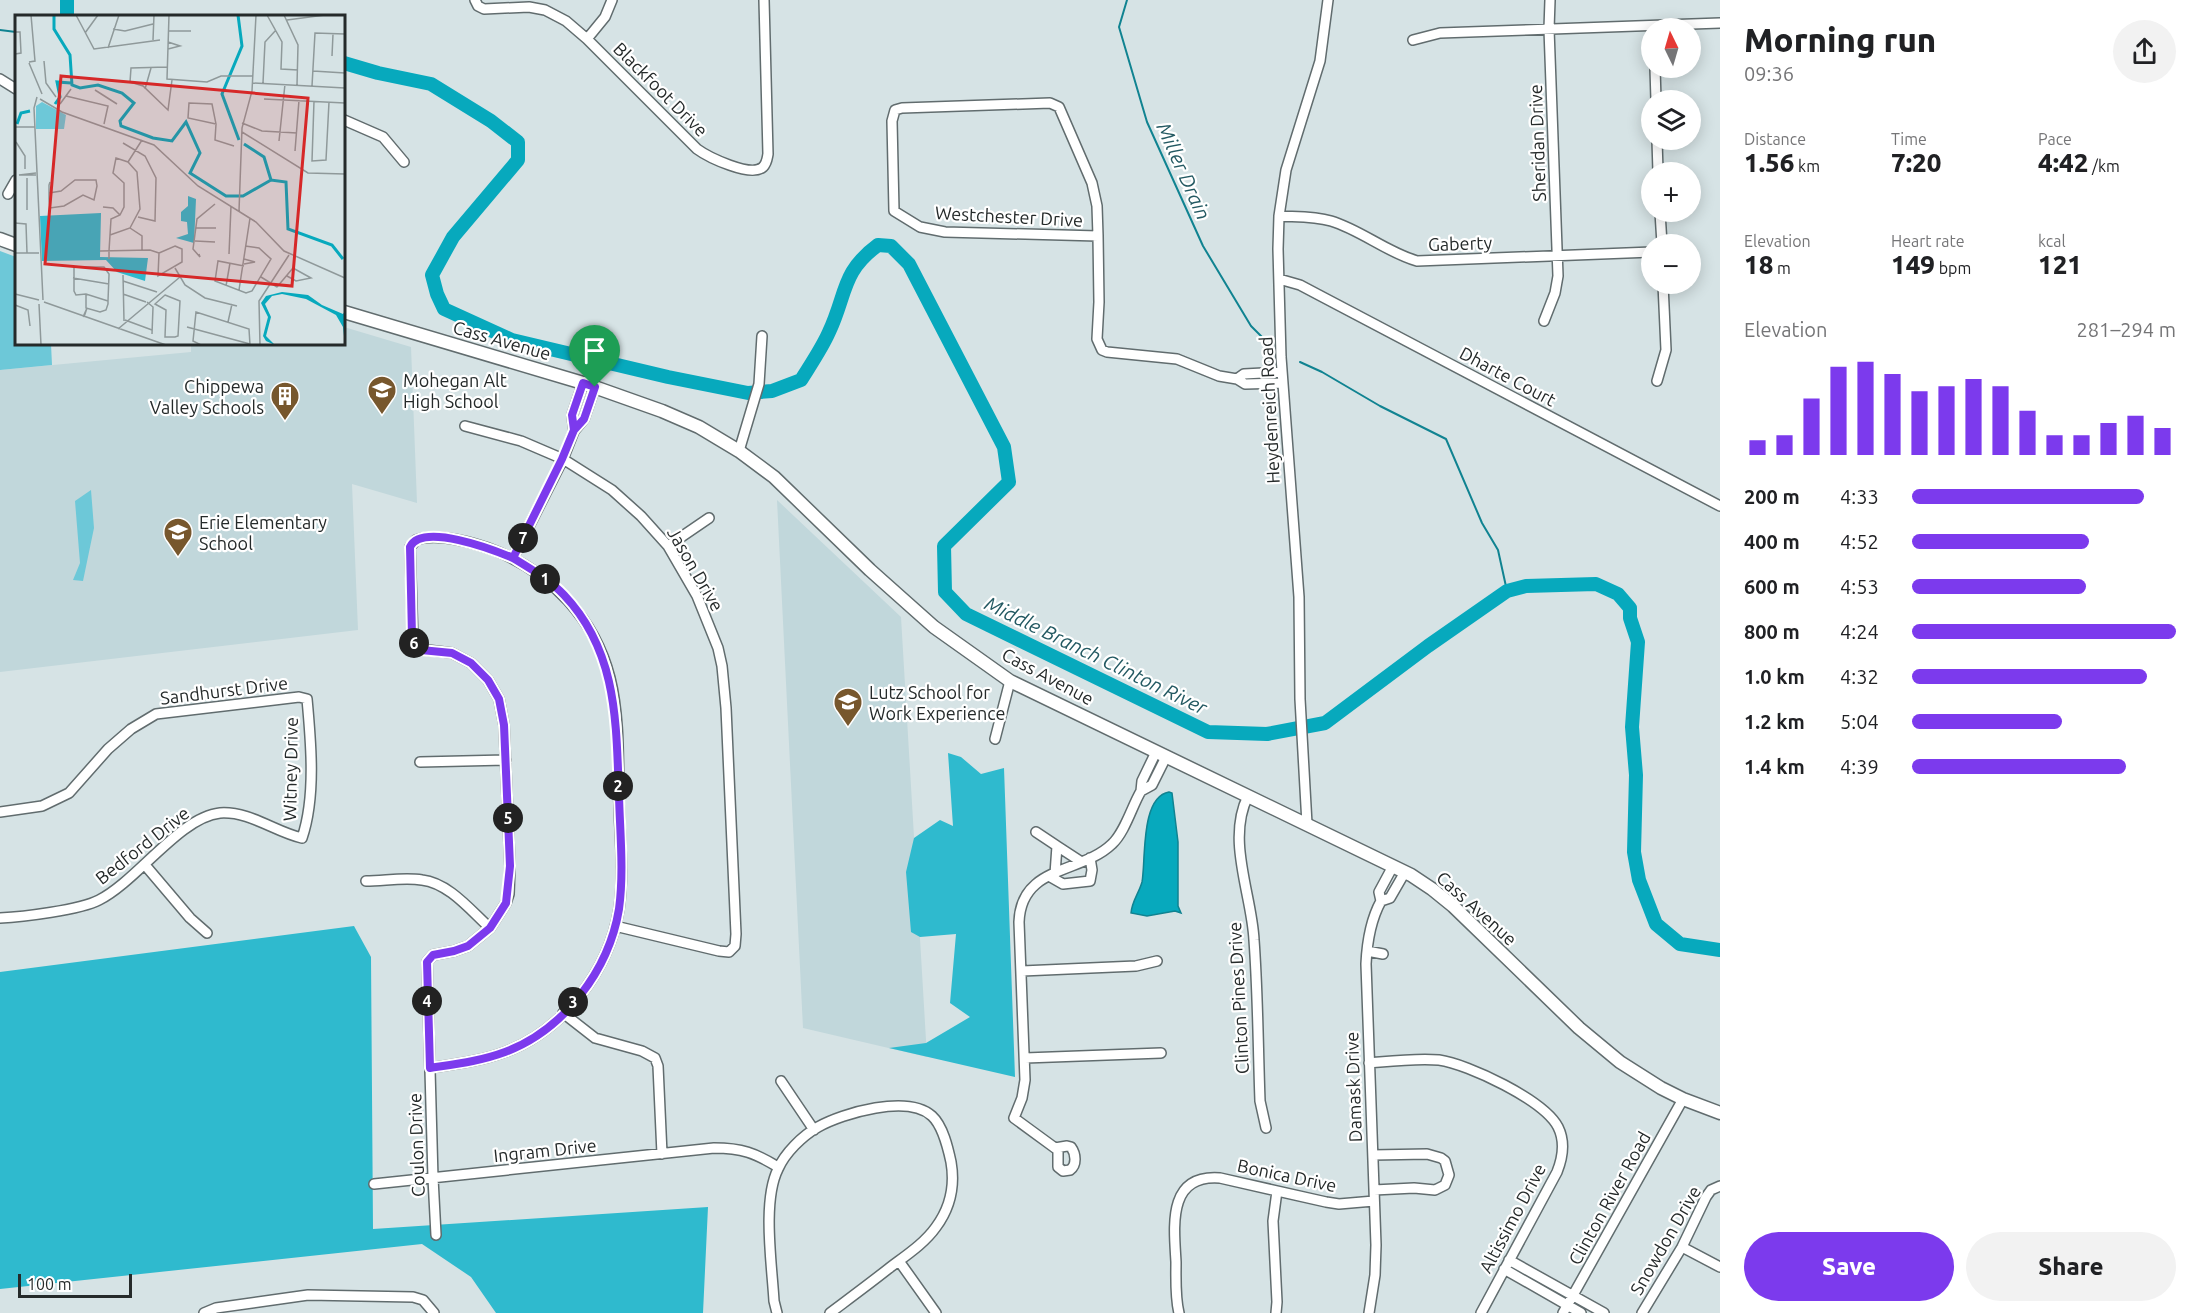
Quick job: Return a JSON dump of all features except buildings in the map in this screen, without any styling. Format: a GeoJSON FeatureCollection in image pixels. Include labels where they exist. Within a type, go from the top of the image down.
{"type":"FeatureCollection","features":[{"type":"Feature","properties":{"kind":"main road"},"geometry":{"type":"LineString","coordinates":[[0,239],[15,245]]}},
{"type":"Feature","properties":{"kind":"main road","name":"Cass Avenue"},"geometry":{"type":"LineString","coordinates":[[345,312],[589,385],[682,419],[739,451],[792,493],[870,570],[934,627],[1010,681],[1405,872],[1453,906],[1596,1043],[1641,1077],[1720,1113]]}},
{"type":"Feature","properties":{"kind":"street","name":"Blackfoot Drive"},"geometry":{"type":"LineString","coordinates":[[475,0],[478,6],[484,9],[515,6],[545,10],[566,21],[587,39],[697,149],[721,162],[757,170],[767,162],[768,154],[764,0]]}},
{"type":"Feature","properties":{"kind":"street"},"geometry":{"type":"LineString","coordinates":[[587,39],[604,17],[612,0]]}},
{"type":"Feature","properties":{"kind":"street","name":"Heydenreich Road"},"geometry":{"type":"LineString","coordinates":[[1307,824],[1300,699],[1299,597],[1282,372],[1279,216],[1286,170],[1320,61],[1328,0]]}},
{"type":"Feature","properties":{"kind":"street","name":"Sheridan Drive"},"geometry":{"type":"LineString","coordinates":[[1544,321],[1557,288],[1558,256],[1550,0]]}},
{"type":"Feature","properties":{"kind":"street"},"geometry":{"type":"LineString","coordinates":[[1701,24],[1720,23]]}},
{"type":"Feature","properties":{"kind":"street"},"geometry":{"type":"LineString","coordinates":[[1413,40],[1440,33],[1641,27]]}},
{"type":"Feature","properties":{"kind":"street"},"geometry":{"type":"LineString","coordinates":[[0,79],[15,88]]}},
{"type":"Feature","properties":{"kind":"street","name":"Westchester Drive"},"geometry":{"type":"LineString","coordinates":[[1098,236],[945,232],[920,226],[899,215],[893,207],[892,121],[895,110],[1056,104],[1092,183],[1096,200],[1098,236],[1100,302],[1097,339],[1102,350],[1177,359],[1219,376],[1237,379],[1245,384],[1283,383]]}},
{"type":"Feature","properties":{"kind":"street"},"geometry":{"type":"LineString","coordinates":[[345,120],[383,137],[404,162]]}},
{"type":"Feature","properties":{"kind":"street"},"geometry":{"type":"LineString","coordinates":[[8,194],[15,182]]}},
{"type":"Feature","properties":{"kind":"street","name":"Gaberty"},"geometry":{"type":"LineString","coordinates":[[1279,216],[1309,217],[1332,221],[1396,254],[1417,261],[1641,252]]}},
{"type":"Feature","properties":{"kind":"street","name":"Dharte Court"},"geometry":{"type":"LineString","coordinates":[[1279,279],[1300,285],[1720,506]]}},
{"type":"Feature","properties":{"kind":"street"},"geometry":{"type":"LineString","coordinates":[[1658,381],[1665,350],[1663,294]]}},
{"type":"Feature","properties":{"kind":"street"},"geometry":{"type":"LineString","coordinates":[[739,451],[759,384],[762,336]]}},
{"type":"Feature","properties":{"kind":"street","name":"Westchester Drive"},"geometry":{"type":"LineString","coordinates":[[1237,379],[1244,374],[1282,372]]}},
{"type":"Feature","properties":{"kind":"street"},"geometry":{"type":"LineString","coordinates":[[1259,373],[1260,384]]}},
{"type":"Feature","properties":{"kind":"street"},"geometry":{"type":"LineString","coordinates":[[430,1068],[481,1060],[507,1052],[530,1040],[563,1013],[584,990],[606,955],[615,926],[622,873],[616,719],[609,676],[591,635],[573,606],[554,585],[513,558],[562,459],[574,430],[572,415],[589,385]]}},
{"type":"Feature","properties":{"kind":"street","name":"Jason Drive"},"geometry":{"type":"LineString","coordinates":[[465,426],[521,441],[562,459],[602,482],[625,500],[668,546],[697,596],[720,657],[726,708],[736,942],[732,950],[719,951],[615,926]]}},
{"type":"Feature","properties":{"kind":"street"},"geometry":{"type":"LineString","coordinates":[[668,546],[708,518]]}},
{"type":"Feature","properties":{"kind":"street","name":"Coulon Drive"},"geometry":{"type":"LineString","coordinates":[[436,1236],[427,962],[433,955],[468,946],[490,928],[506,903],[510,884],[506,760],[502,710],[499,699],[488,680],[471,663],[458,656],[441,651],[421,650],[415,646],[412,626],[410,552],[412,543],[421,538],[439,538],[484,547],[513,558]]}},
{"type":"Feature","properties":{"kind":"street"},"geometry":{"type":"LineString","coordinates":[[995,739],[1010,681]]}},
{"type":"Feature","properties":{"kind":"street","name":"Sandhurst Drive"},"geometry":{"type":"LineString","coordinates":[[0,812],[42,806],[69,793],[108,749],[130,729],[156,714],[299,697],[307,699]]}},
{"type":"Feature","properties":{"kind":"street","name":"Witney Drive"},"geometry":{"type":"LineString","coordinates":[[302,838],[309,818],[310,738],[307,699]]}},
{"type":"Feature","properties":{"kind":"street"},"geometry":{"type":"LineString","coordinates":[[1058,1148],[1014,1118],[1024,1093],[1025,1058],[1019,922],[1022,903],[1031,887],[1103,851],[1118,838],[1141,791],[1142,781],[1161,754]]}},
{"type":"Feature","properties":{"kind":"street"},"geometry":{"type":"LineString","coordinates":[[420,762],[506,760]]}},
{"type":"Feature","properties":{"kind":"street","name":"Clinton Pines Drive"},"geometry":{"type":"LineString","coordinates":[[1248,796],[1240,814],[1242,870],[1254,933],[1260,1101],[1266,1128]]}},
{"type":"Feature","properties":{"kind":"street","name":"Bedford Drive"},"geometry":{"type":"LineString","coordinates":[[0,918],[83,906],[99,900],[145,865],[190,825],[219,813],[232,813],[249,818],[285,835],[302,838]]}},
{"type":"Feature","properties":{"kind":"street"},"geometry":{"type":"LineString","coordinates":[[1036,832],[1085,860],[1092,874],[1088,882],[1063,884],[1052,875]]}},
{"type":"Feature","properties":{"kind":"street"},"geometry":{"type":"LineString","coordinates":[[1052,875],[1057,846]]}},
{"type":"Feature","properties":{"kind":"street"},"geometry":{"type":"LineString","coordinates":[[145,865],[190,918],[207,933]]}},
{"type":"Feature","properties":{"kind":"street","name":"Damask Drive"},"geometry":{"type":"LineString","coordinates":[[1369,1313],[1375,1275],[1374,1190],[1365,978],[1372,920],[1381,901],[1379,892],[1393,866]]}},
{"type":"Feature","properties":{"kind":"street"},"geometry":{"type":"LineString","coordinates":[[1381,901],[1390,898],[1405,872]]}},
{"type":"Feature","properties":{"kind":"street"},"geometry":{"type":"LineString","coordinates":[[366,881],[413,879],[438,884],[490,928]]}},
{"type":"Feature","properties":{"kind":"street"},"geometry":{"type":"LineString","coordinates":[[1367,951],[1383,954]]}},
{"type":"Feature","properties":{"kind":"street"},"geometry":{"type":"LineString","coordinates":[[1022,971],[1136,966],[1157,961]]}},
{"type":"Feature","properties":{"kind":"street"},"geometry":{"type":"LineString","coordinates":[[563,1013],[595,1038],[642,1051],[655,1058],[658,1066],[662,1154]]}},
{"type":"Feature","properties":{"kind":"street"},"geometry":{"type":"LineString","coordinates":[[1025,1058],[1161,1053]]}},
{"type":"Feature","properties":{"kind":"street","name":"Altissimo Drive"},"geometry":{"type":"LineString","coordinates":[[1369,1063],[1438,1060],[1472,1069],[1544,1110],[1555,1122],[1561,1136],[1562,1153],[1557,1172],[1481,1313]]}},
{"type":"Feature","properties":{"kind":"street"},"geometry":{"type":"LineString","coordinates":[[781,1081],[814,1130]]}},
{"type":"Feature","properties":{"kind":"street","name":"Clinton River Road"},"geometry":{"type":"LineString","coordinates":[[1565,1309],[1683,1098]]}},
{"type":"Feature","properties":{"kind":"street"},"geometry":{"type":"LineString","coordinates":[[777,1313],[774,1300],[771,1192],[778,1167],[794,1146],[814,1130],[854,1114],[889,1106],[918,1110],[932,1116],[950,1158],[951,1195],[946,1211],[936,1227],[917,1247],[830,1313]]}},
{"type":"Feature","properties":{"kind":"street","name":"Ingram Drive"},"geometry":{"type":"LineString","coordinates":[[374,1184],[718,1148],[746,1150],[778,1167]]}},
{"type":"Feature","properties":{"kind":"street"},"geometry":{"type":"LineString","coordinates":[[1373,1155],[1427,1154],[1443,1159],[1449,1172],[1445,1185],[1435,1190],[1414,1188],[1374,1190]]}},
{"type":"Feature","properties":{"kind":"street","name":"Bonica Drive"},"geometry":{"type":"LineString","coordinates":[[1179,1313],[1174,1216],[1179,1199],[1193,1184],[1209,1178],[1220,1178],[1333,1203],[1374,1201]]}},
{"type":"Feature","properties":{"kind":"street","name":"Snowdon Drive"},"geometry":{"type":"LineString","coordinates":[[1642,1313],[1682,1247],[1706,1197],[1711,1190],[1720,1186]]}},
{"type":"Feature","properties":{"kind":"street"},"geometry":{"type":"LineString","coordinates":[[1276,1313],[1273,1210],[1277,1191]]}},
{"type":"Feature","properties":{"kind":"street"},"geometry":{"type":"LineString","coordinates":[[1682,1247],[1720,1267]]}},
{"type":"Feature","properties":{"kind":"street"},"geometry":{"type":"LineString","coordinates":[[899,1261],[936,1313]]}},
{"type":"Feature","properties":{"kind":"street"},"geometry":{"type":"LineString","coordinates":[[1506,1265],[1604,1313]]}},
{"type":"Feature","properties":{"kind":"street"},"geometry":{"type":"LineString","coordinates":[[1506,1265],[1565,1309],[1581,1313]]}},
{"type":"Feature","properties":{"kind":"street"},"geometry":{"type":"LineString","coordinates":[[204,1313],[216,1308],[320,1295],[413,1297],[423,1300],[434,1313]]}},
{"type":"Feature","properties":{"kind":"shaded area"},"geometry":{"type":"Polygon","coordinates":[[[0,251],[15,257],[15,345],[51,345],[52,365],[0,370],[0,251]]]}},
{"type":"Feature","properties":{"kind":"shaded area","name":"Erie Elementary School"},"geometry":{"type":"Polygon","coordinates":[[[345,327],[411,347],[417,503],[352,484],[358,630],[0,672],[0,370],[191,352],[191,345],[345,345],[345,327]]]}},
{"type":"Feature","properties":{"kind":"shaded area"},"geometry":{"type":"Polygon","coordinates":[[[91,490],[94,528],[83,581],[73,580],[80,563],[75,501],[91,490]]]}},
{"type":"Feature","properties":{"kind":"shaded area","name":"Lutz School for Work Experience"},"geometry":{"type":"Polygon","coordinates":[[[777,500],[901,617],[927,1057],[803,1028],[777,500]]]}},
{"type":"Feature","properties":{"kind":"shaded area"},"geometry":{"type":"Polygon","coordinates":[[[948,753],[961,757],[981,774],[1004,768],[1015,1077],[889,1048],[926,1043],[970,1017],[950,1003],[956,934],[920,937],[911,932],[906,872],[914,838],[940,820],[953,826],[948,753]]]}},
{"type":"Feature","properties":{"kind":"shaded area"},"geometry":{"type":"Polygon","coordinates":[[[1172,793],[1178,842],[1178,906],[1181,913],[1175,911],[1147,916],[1131,913],[1142,882],[1149,817],[1153,805],[1160,796],[1172,793]]]}},
{"type":"Feature","properties":{"kind":"shaded area"},"geometry":{"type":"Polygon","coordinates":[[[354,926],[371,957],[373,1229],[708,1207],[703,1313],[496,1313],[471,1277],[422,1244],[0,1289],[0,972],[354,926]]]}},
{"type":"Feature","properties":{"kind":"waterway","name":"Middle Branch Clinton River"},"geometry":{"type":"LineString","coordinates":[[67,0],[67,15]]}},
{"type":"Feature","properties":{"kind":"waterway","name":"Miller Drain"},"geometry":{"type":"LineString","coordinates":[[1127,0],[1119,27],[1147,122],[1203,246],[1251,326],[1264,339]]}},
{"type":"Feature","properties":{"kind":"waterway"},"geometry":{"type":"LineString","coordinates":[[0,30],[15,32]]}},
{"type":"Feature","properties":{"kind":"waterway","name":"Middle Branch Clinton River"},"geometry":{"type":"LineString","coordinates":[[345,63],[431,84],[491,121],[518,142],[518,160],[453,237],[432,275],[444,309],[512,340],[668,377],[748,393],[772,391],[801,380],[826,338],[846,284],[857,265],[878,245],[891,246],[909,264],[1004,447],[1009,482],[944,546],[945,592],[966,614],[1208,732],[1267,734],[1325,723],[1428,646],[1507,591],[1526,586],[1596,584],[1618,594],[1630,608],[1630,618],[1638,642],[1632,727],[1636,775],[1634,852],[1639,880],[1656,924],[1680,944],[1720,950]]}},
{"type":"Feature","properties":{"kind":"waterway","name":"Miller Drain"},"geometry":{"type":"LineString","coordinates":[[1300,362],[1446,439],[1482,523],[1498,550],[1507,591]]}},
{"type":"Feature","properties":{"kind":"place","name":"Mohegan Alt High School"},"geometry":{"type":"Point","coordinates":[382,416]}},
{"type":"Feature","properties":{"kind":"place","name":"Chippewa Valley Schools"},"geometry":{"type":"Point","coordinates":[285,422]}},
{"type":"Feature","properties":{"kind":"place","name":"Erie Elementary School"},"geometry":{"type":"Point","coordinates":[178,558]}},
{"type":"Feature","properties":{"kind":"place","name":"Lutz School for Work Experience"},"geometry":{"type":"Point","coordinates":[848,728]}},
{"type":"Feature","properties":{"kind":"route"},"geometry":{"type":"LineString","coordinates":[[595,387],[583,383],[572,415],[574,430],[566,450],[513,558],[471,543],[439,538],[421,538],[414,541],[410,547],[412,636],[415,646],[421,650],[452,653],[471,663],[488,680],[499,699],[504,725],[510,866],[509,894],[500,914],[490,928],[468,946],[433,955],[428,959],[426,969],[430,1068],[481,1060],[507,1052],[530,1040],[549,1026],[584,990],[592,978],[606,955],[615,926],[622,873],[616,719],[609,676],[604,659],[573,606],[554,585],[513,558],[574,430],[584,419],[595,387]]}}]}
